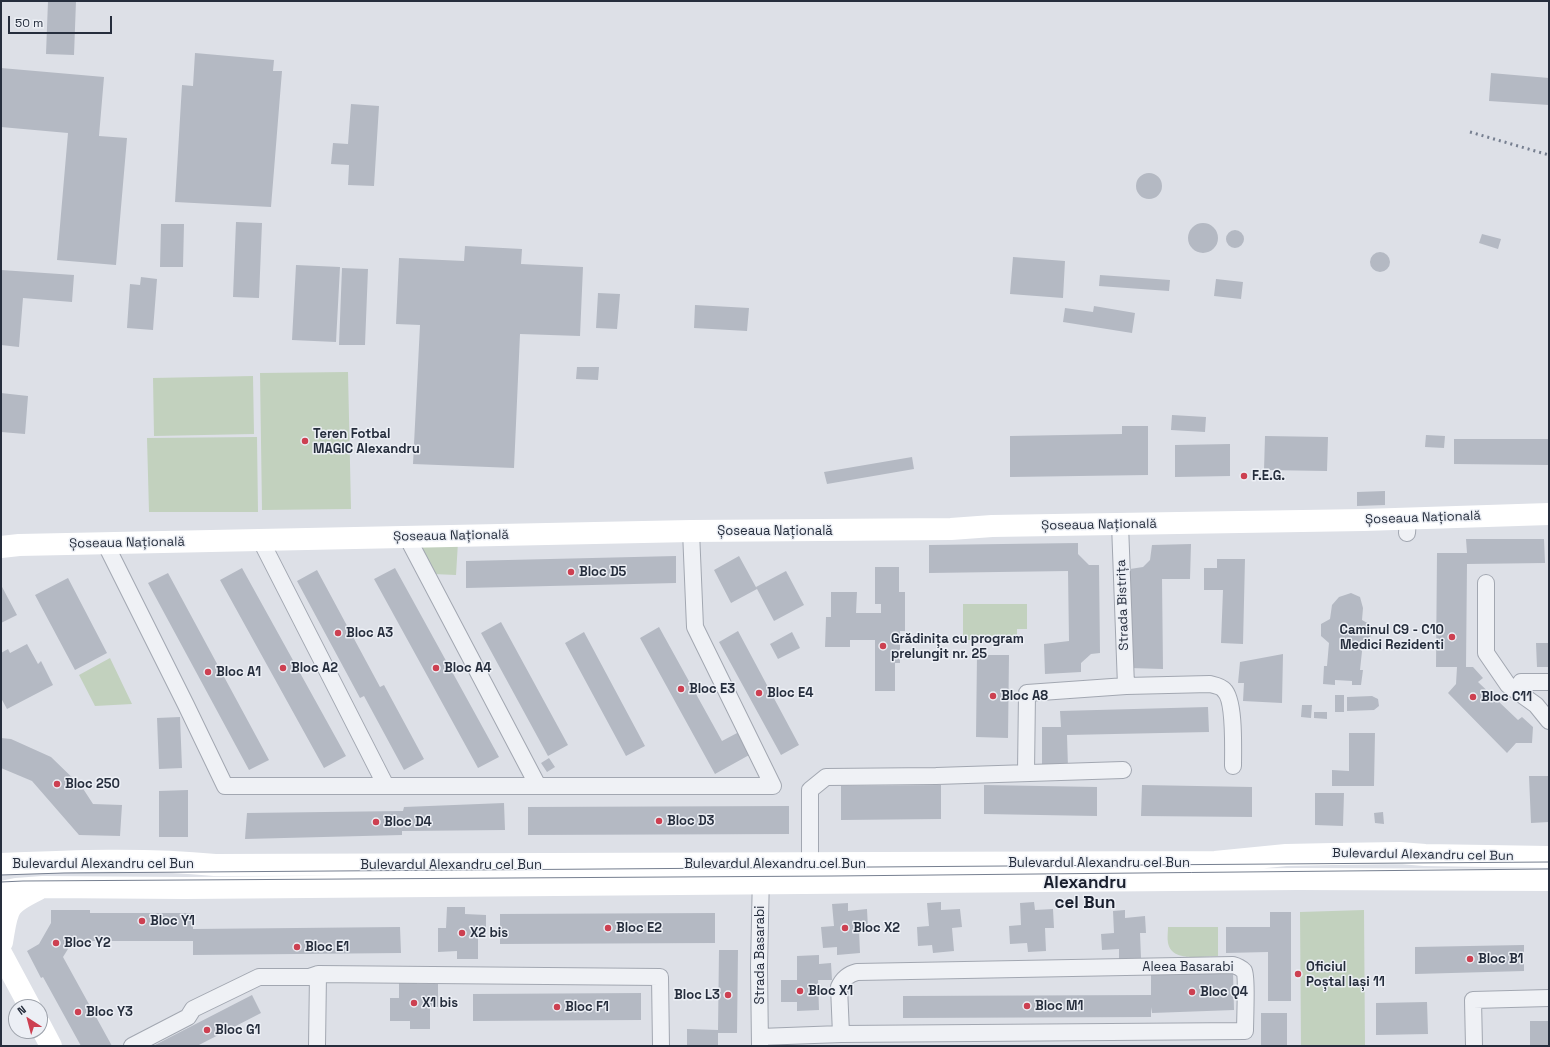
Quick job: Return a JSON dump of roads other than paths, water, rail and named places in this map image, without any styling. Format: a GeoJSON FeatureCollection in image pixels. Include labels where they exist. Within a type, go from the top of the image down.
{"type":"FeatureCollection","features":[{"type":"Feature","properties":{"kind":"main road","name":"Șoseaua Națională"},"geometry":{"type":"LineString","coordinates":[[1,548],[19,545],[105,543],[691,532],[951,529],[992,526],[1120,524],[1407,526],[1549,514]]}},
{"type":"Feature","properties":{"kind":"main road","name":"Bulevardul Alexandru cel Bun"},"geometry":{"type":"LineString","coordinates":[[1,892],[16,889],[43,887],[185,888],[761,874],[810,864],[1215,862],[1286,855],[1400,853],[1425,855],[1549,857]]}},
{"type":"Feature","properties":{"kind":"main road","name":"Bulevardul Alexandru cel Bun"},"geometry":{"type":"LineString","coordinates":[[1,864],[178,861],[215,865],[761,874],[1549,880]]}},
{"type":"Feature","properties":{"kind":"main road"},"geometry":{"type":"LineString","coordinates":[[26,999],[1,947],[9,908],[21,898],[43,887]]}},
{"type":"Feature","properties":{"kind":"street","name":"Strada Bistrița"},"geometry":{"type":"LineString","coordinates":[[1120,524],[1126,686]]}},
{"type":"Feature","properties":{"kind":"street"},"geometry":{"type":"LineString","coordinates":[[105,543],[186,705],[224,786],[773,786],[695,627],[691,532]]}},
{"type":"Feature","properties":{"kind":"street"},"geometry":{"type":"LineString","coordinates":[[407,537],[538,786]]}},
{"type":"Feature","properties":{"kind":"street"},"geometry":{"type":"LineString","coordinates":[[261,541],[386,786]]}},
{"type":"Feature","properties":{"kind":"street"},"geometry":{"type":"LineString","coordinates":[[1486,583],[1486,653],[1508,685],[1536,705],[1549,721]]}},
{"type":"Feature","properties":{"kind":"street"},"geometry":{"type":"LineString","coordinates":[[1516,690],[1521,682],[1549,682]]}},
{"type":"Feature","properties":{"kind":"street"},"geometry":{"type":"LineString","coordinates":[[1026,772],[1027,693],[1126,686],[1210,684],[1218,686],[1224,690],[1231,703],[1233,766]]}},
{"type":"Feature","properties":{"kind":"street"},"geometry":{"type":"LineString","coordinates":[[810,864],[810,790],[826,777],[936,776],[1123,770]]}},
{"type":"Feature","properties":{"kind":"street","name":"Strada Basarabi"},"geometry":{"type":"LineString","coordinates":[[760,1041],[759,968],[761,874]]}},
{"type":"Feature","properties":{"kind":"street","name":"Aleea Basarabi"},"geometry":{"type":"LineString","coordinates":[[760,1041],[841,1034],[1245,1032],[1244,1004],[1246,976],[1240,967],[1233,965],[857,972],[850,974],[845,978],[839,987],[841,1034]]}},
{"type":"Feature","properties":{"kind":"street"},"geometry":{"type":"LineString","coordinates":[[132,1046],[188,1017],[193,1009],[259,977],[309,977],[318,974],[660,977],[661,1046]]}},
{"type":"Feature","properties":{"kind":"street"},"geometry":{"type":"LineString","coordinates":[[317,1046],[318,974]]}},
{"type":"Feature","properties":{"kind":"street"},"geometry":{"type":"LineString","coordinates":[[1474,1046],[1472,1000],[1549,998]]}},
{"type":"Feature","properties":{"kind":"tram line"},"geometry":{"type":"LineString","coordinates":[[1,875],[64,873],[1549,862]]}},
{"type":"Feature","properties":{"kind":"tram line"},"geometry":{"type":"LineString","coordinates":[[1,882],[1549,869]]}},
{"type":"Feature","properties":{"kind":"railway"},"geometry":{"type":"LineString","coordinates":[[1470,132],[1549,155]]}},
{"type":"Feature","properties":{"kind":"place","name":"Teren Fotbal MAGIC Alexandru"},"geometry":{"type":"Point","coordinates":[305,441]}},
{"type":"Feature","properties":{"kind":"place","name":"F.E.G."},"geometry":{"type":"Point","coordinates":[1244,476]}},
{"type":"Feature","properties":{"kind":"place","name":"Bloc D5"},"geometry":{"type":"Point","coordinates":[571,572]}},
{"type":"Feature","properties":{"kind":"place","name":"Bloc A3"},"geometry":{"type":"Point","coordinates":[338,633]}},
{"type":"Feature","properties":{"kind":"place","name":"Caminul C9 - C10 Medici Rezidenti"},"geometry":{"type":"Point","coordinates":[1452,637]}},
{"type":"Feature","properties":{"kind":"place","name":"Grădinița cu program prelungit nr. 25"},"geometry":{"type":"Point","coordinates":[883,646]}},
{"type":"Feature","properties":{"kind":"place","name":"Bloc A2"},"geometry":{"type":"Point","coordinates":[283,668]}},
{"type":"Feature","properties":{"kind":"place","name":"Bloc A4"},"geometry":{"type":"Point","coordinates":[436,668]}},
{"type":"Feature","properties":{"kind":"place","name":"Bloc A1"},"geometry":{"type":"Point","coordinates":[208,672]}},
{"type":"Feature","properties":{"kind":"place","name":"Bloc E3"},"geometry":{"type":"Point","coordinates":[681,689]}},
{"type":"Feature","properties":{"kind":"place","name":"Bloc E4"},"geometry":{"type":"Point","coordinates":[759,693]}},
{"type":"Feature","properties":{"kind":"place","name":"Bloc A8"},"geometry":{"type":"Point","coordinates":[993,696]}},
{"type":"Feature","properties":{"kind":"place","name":"Bloc C11"},"geometry":{"type":"Point","coordinates":[1473,697]}},
{"type":"Feature","properties":{"kind":"place","name":"Bloc 250"},"geometry":{"type":"Point","coordinates":[57,784]}},
{"type":"Feature","properties":{"kind":"place","name":"Bloc D3"},"geometry":{"type":"Point","coordinates":[659,821]}},
{"type":"Feature","properties":{"kind":"place","name":"Bloc D4"},"geometry":{"type":"Point","coordinates":[376,822]}},
{"type":"Feature","properties":{"kind":"place","name":"Bloc Y1"},"geometry":{"type":"Point","coordinates":[142,921]}},
{"type":"Feature","properties":{"kind":"place","name":"Bloc E2"},"geometry":{"type":"Point","coordinates":[608,928]}},
{"type":"Feature","properties":{"kind":"place","name":"Bloc X2"},"geometry":{"type":"Point","coordinates":[845,928]}},
{"type":"Feature","properties":{"kind":"place","name":"X2 bis"},"geometry":{"type":"Point","coordinates":[462,933]}},
{"type":"Feature","properties":{"kind":"place","name":"Bloc Y2"},"geometry":{"type":"Point","coordinates":[56,943]}},
{"type":"Feature","properties":{"kind":"place","name":"Bloc E1"},"geometry":{"type":"Point","coordinates":[297,947]}},
{"type":"Feature","properties":{"kind":"place","name":"Bloc B1"},"geometry":{"type":"Point","coordinates":[1470,959]}},
{"type":"Feature","properties":{"kind":"place","name":"Oficiul Poștal Iași 11"},"geometry":{"type":"Point","coordinates":[1298,974]}},
{"type":"Feature","properties":{"kind":"place","name":"Bloc X1"},"geometry":{"type":"Point","coordinates":[800,991]}},
{"type":"Feature","properties":{"kind":"place","name":"Bloc Q4"},"geometry":{"type":"Point","coordinates":[1192,992]}},
{"type":"Feature","properties":{"kind":"place","name":"Bloc L3"},"geometry":{"type":"Point","coordinates":[728,995]}},
{"type":"Feature","properties":{"kind":"place","name":"X1 bis"},"geometry":{"type":"Point","coordinates":[414,1003]}},
{"type":"Feature","properties":{"kind":"place","name":"Bloc M1"},"geometry":{"type":"Point","coordinates":[1027,1006]}},
{"type":"Feature","properties":{"kind":"place","name":"Bloc F1"},"geometry":{"type":"Point","coordinates":[557,1007]}},
{"type":"Feature","properties":{"kind":"place","name":"Bloc Y3"},"geometry":{"type":"Point","coordinates":[78,1012]}},
{"type":"Feature","properties":{"kind":"place","name":"Bloc G1"},"geometry":{"type":"Point","coordinates":[207,1030]}},
{"type":"Feature","properties":{"kind":"district","name":"Alexandru cel Bun"},"geometry":{"type":"Point","coordinates":[1085,893]}}]}
